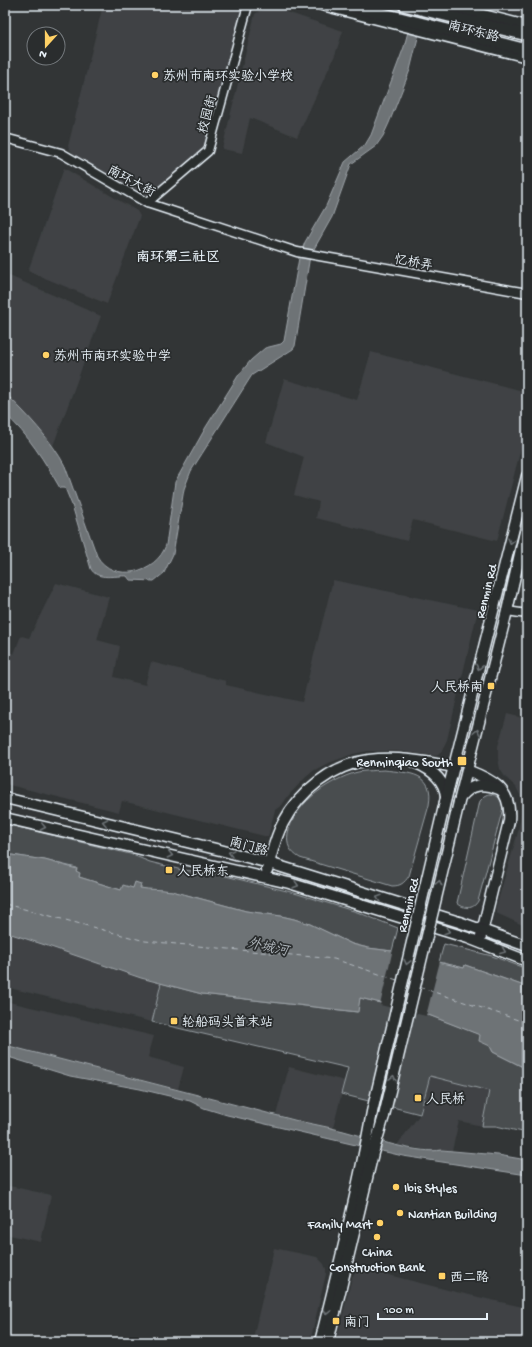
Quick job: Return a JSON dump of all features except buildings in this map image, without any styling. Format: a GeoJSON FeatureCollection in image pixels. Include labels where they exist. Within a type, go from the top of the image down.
{"type":"FeatureCollection","features":[{"type":"Feature","properties":{"kind":"highway"},"geometry":{"type":"LineString","coordinates":[[348,5],[527,50]]}},
{"type":"Feature","properties":{"kind":"highway"},"geometry":{"type":"LineString","coordinates":[[404,5],[527,35]]}},
{"type":"Feature","properties":{"kind":"main road","name":"南环东路"},"geometry":{"type":"LineString","coordinates":[[322,5],[527,57]]}},
{"type":"Feature","properties":{"kind":"main road","name":"南环东路"},"geometry":{"type":"LineString","coordinates":[[443,5],[527,26]]}},
{"type":"Feature","properties":{"kind":"main road","name":"Renmin Rd"},"geometry":{"type":"LineString","coordinates":[[328,1342],[373,1134],[372,1112],[454,767],[527,476]]}},
{"type":"Feature","properties":{"kind":"main road","name":"Renmin Rd"},"geometry":{"type":"LineString","coordinates":[[373,1134],[384,1116],[527,524]]}},
{"type":"Feature","properties":{"kind":"main road"},"geometry":{"type":"LineString","coordinates":[[265,877],[283,823],[298,801],[316,783],[340,768],[369,760],[406,759],[454,767]]}},
{"type":"Feature","properties":{"kind":"main road"},"geometry":{"type":"LineString","coordinates":[[406,759],[424,766],[438,778],[444,789],[446,802]]}},
{"type":"Feature","properties":{"kind":"main road"},"geometry":{"type":"LineString","coordinates":[[467,770],[486,777],[504,792],[509,805],[509,821],[480,942]]}},
{"type":"Feature","properties":{"kind":"main road"},"geometry":{"type":"LineString","coordinates":[[459,802],[468,789],[474,786],[488,786],[504,792]]}},
{"type":"Feature","properties":{"kind":"main road","name":"南门路"},"geometry":{"type":"LineString","coordinates":[[5,798],[269,863],[483,930],[527,946]]}},
{"type":"Feature","properties":{"kind":"main road","name":"南门路"},"geometry":{"type":"LineString","coordinates":[[5,818],[265,877],[480,942],[527,961]]}},
{"type":"Feature","properties":{"kind":"main road","name":"Renmin Rd"},"geometry":{"type":"LineString","coordinates":[[320,1342],[369,1152]]}},
{"type":"Feature","properties":{"kind":"street","name":"校园街"},"geometry":{"type":"LineString","coordinates":[[147,203],[208,150],[248,5]]}},
{"type":"Feature","properties":{"kind":"street","name":"南环大街"},"geometry":{"type":"LineString","coordinates":[[5,138],[61,153],[147,203],[297,252]]}},
{"type":"Feature","properties":{"kind":"street","name":"忆桥弄"},"geometry":{"type":"LineString","coordinates":[[297,252],[527,293]]}},
{"type":"Feature","properties":{"kind":"street"},"geometry":{"type":"LineString","coordinates":[[507,611],[527,614]]}},
{"type":"Feature","properties":{"kind":"shaded area","name":"苏州市南环实验小学校"},"geometry":{"type":"Polygon","coordinates":[[[103,5],[243,5],[203,152],[149,196],[145,196],[73,154],[68,146],[103,5]]]}},
{"type":"Feature","properties":{"kind":"shaded area"},"geometry":{"type":"Polygon","coordinates":[[[487,5],[527,5],[527,15],[487,5]]]}},
{"type":"Feature","properties":{"kind":"shaded area"},"geometry":{"type":"Polygon","coordinates":[[[269,8],[278,9],[343,31],[335,55],[297,137],[250,118],[242,153],[222,149],[255,14],[269,8]]]}},
{"type":"Feature","properties":{"kind":"shaded area"},"geometry":{"type":"Polygon","coordinates":[[[64,168],[137,211],[140,216],[107,304],[28,271],[64,168]]]}},
{"type":"Feature","properties":{"kind":"shaded area","name":"苏州市南环实验中学"},"geometry":{"type":"Polygon","coordinates":[[[5,274],[101,316],[53,446],[5,393],[5,274]]]}},
{"type":"Feature","properties":{"kind":"shaded area"},"geometry":{"type":"Polygon","coordinates":[[[371,352],[527,392],[527,425],[497,541],[413,520],[407,541],[316,518],[319,502],[294,495],[304,457],[266,442],[284,379],[357,400],[371,352]]]}},
{"type":"Feature","properties":{"kind":"shaded area"},"geometry":{"type":"Polygon","coordinates":[[[333,580],[478,610],[447,740],[438,755],[397,751],[368,751],[353,754],[326,764],[313,771],[304,779],[288,796],[282,805],[275,810],[268,837],[122,801],[119,812],[5,784],[5,661],[7,651],[14,654],[20,638],[22,636],[29,638],[56,583],[109,597],[97,640],[120,646],[114,677],[145,685],[151,662],[226,681],[226,685],[302,702],[333,580]]]}},
{"type":"Feature","properties":{"kind":"shaded area"},"geometry":{"type":"Polygon","coordinates":[[[507,714],[527,719],[527,927],[496,913],[496,907],[518,832],[522,809],[521,797],[516,787],[505,777],[500,769],[498,759],[498,746],[507,714]]]}},
{"type":"Feature","properties":{"kind":"shaded area"},"geometry":{"type":"Polygon","coordinates":[[[384,770],[418,776],[424,780],[428,786],[430,794],[429,805],[409,876],[404,882],[400,885],[392,886],[300,858],[294,853],[288,845],[288,833],[291,823],[304,804],[312,796],[331,783],[351,774],[363,771],[384,770]]]}},
{"type":"Feature","properties":{"kind":"shaded area"},"geometry":{"type":"Polygon","coordinates":[[[489,794],[495,795],[499,798],[502,802],[503,808],[478,901],[474,906],[468,908],[457,903],[480,801],[489,794]]]}},
{"type":"Feature","properties":{"kind":"shaded area"},"geometry":{"type":"Polygon","coordinates":[[[5,824],[130,854],[150,862],[182,870],[213,873],[291,892],[357,912],[398,928],[392,951],[352,944],[310,924],[294,919],[246,911],[172,891],[146,889],[139,887],[136,882],[133,888],[121,890],[79,877],[76,871],[77,868],[44,860],[5,854],[5,824]]]}},
{"type":"Feature","properties":{"kind":"shaded area"},"geometry":{"type":"Polygon","coordinates":[[[5,932],[141,978],[161,983],[152,1022],[5,987],[5,932]]]}},
{"type":"Feature","properties":{"kind":"shaded area"},"geometry":{"type":"Polygon","coordinates":[[[444,944],[492,956],[527,969],[527,987],[465,965],[464,968],[439,962],[444,944]]]}},
{"type":"Feature","properties":{"kind":"shaded area"},"geometry":{"type":"Polygon","coordinates":[[[161,983],[202,994],[357,1012],[360,998],[426,1014],[481,1035],[493,1052],[527,1069],[527,1133],[496,1126],[482,1126],[489,1091],[430,1076],[420,1114],[341,1094],[348,1068],[152,1022],[161,983]]]}},
{"type":"Feature","properties":{"kind":"shaded area"},"geometry":{"type":"Polygon","coordinates":[[[5,1001],[154,1036],[148,1057],[184,1067],[178,1089],[5,1045],[5,1001]]]}},
{"type":"Feature","properties":{"kind":"shaded area"},"geometry":{"type":"Polygon","coordinates":[[[289,1067],[345,1081],[333,1128],[276,1115],[289,1067]]]}},
{"type":"Feature","properties":{"kind":"shaded area"},"geometry":{"type":"Polygon","coordinates":[[[430,1076],[489,1091],[482,1126],[459,1121],[452,1151],[433,1151],[397,1145],[420,1114],[430,1076]]]}},
{"type":"Feature","properties":{"kind":"shaded area"},"geometry":{"type":"Polygon","coordinates":[[[5,1185],[51,1195],[41,1242],[5,1234],[5,1185]]]}},
{"type":"Feature","properties":{"kind":"shaded area"},"geometry":{"type":"Polygon","coordinates":[[[274,1248],[317,1257],[324,1264],[326,1269],[310,1342],[252,1342],[274,1248]]]}},
{"type":"Feature","properties":{"kind":"shaded area"},"geometry":{"type":"Polygon","coordinates":[[[369,1270],[527,1308],[527,1342],[336,1342],[352,1277],[355,1272],[369,1270]]]}},
{"type":"Feature","properties":{"kind":"water"},"geometry":{"type":"Polygon","coordinates":[[[415,5],[426,5],[410,70],[383,136],[376,146],[351,164],[332,217],[310,256],[295,346],[293,349],[252,375],[191,471],[184,489],[173,554],[164,573],[154,581],[130,580],[127,576],[107,577],[94,573],[91,569],[72,505],[65,488],[60,488],[29,439],[5,414],[5,393],[38,428],[60,457],[65,466],[97,556],[104,565],[113,570],[134,572],[154,562],[161,555],[166,545],[175,482],[206,427],[238,376],[251,360],[265,348],[281,344],[284,341],[299,258],[305,242],[326,206],[345,162],[365,145],[371,135],[404,47],[415,5]]]}},
{"type":"Feature","properties":{"kind":"water","name":"外城河"},"geometry":{"type":"Polygon","coordinates":[[[5,854],[45,860],[77,869],[76,871],[80,873],[79,877],[121,890],[123,885],[133,888],[135,882],[141,884],[140,888],[172,891],[246,911],[294,919],[310,924],[352,944],[392,951],[464,968],[465,965],[527,987],[527,1069],[493,1052],[490,1046],[479,1041],[480,1035],[426,1014],[360,998],[358,1012],[202,994],[141,978],[5,932],[5,854]]]}},
{"type":"Feature","properties":{"kind":"water"},"geometry":{"type":"Polygon","coordinates":[[[5,1045],[411,1149],[498,1155],[527,1160],[527,1175],[403,1156],[227,1115],[204,1108],[190,1101],[140,1089],[70,1076],[5,1056],[5,1045]]]}},
{"type":"Feature","properties":{"kind":"pier"},"geometry":{"type":"Polygon","coordinates":[[[393,949],[440,961],[426,1016],[380,1005],[393,949]]]}},
{"type":"Feature","properties":{"kind":"ferry route"},"geometry":{"type":"LineString","coordinates":[[5,904],[145,941],[334,959],[397,980]]}},
{"type":"Feature","properties":{"kind":"ferry route"},"geometry":{"type":"LineString","coordinates":[[419,987],[527,1023]]}},
{"type":"Feature","properties":{"kind":"place","name":"苏州市南环实验小学校"},"geometry":{"type":"Point","coordinates":[155,75]}},
{"type":"Feature","properties":{"kind":"place","name":"苏州市南环实验中学"},"geometry":{"type":"Point","coordinates":[46,355]}},
{"type":"Feature","properties":{"kind":"place","name":"人民桥南"},"geometry":{"type":"Point","coordinates":[491,686]}},
{"type":"Feature","properties":{"kind":"place","name":"Renminqiao South"},"geometry":{"type":"Point","coordinates":[462,761]}},
{"type":"Feature","properties":{"kind":"place","name":"人民桥东"},"geometry":{"type":"Point","coordinates":[169,870]}},
{"type":"Feature","properties":{"kind":"place","name":"轮船码头首末站"},"geometry":{"type":"Point","coordinates":[174,1021]}},
{"type":"Feature","properties":{"kind":"place","name":"人民桥"},"geometry":{"type":"Point","coordinates":[418,1098]}},
{"type":"Feature","properties":{"kind":"place","name":"Ibis Styles"},"geometry":{"type":"Point","coordinates":[396,1187]}},
{"type":"Feature","properties":{"kind":"place","name":"Nantian Building"},"geometry":{"type":"Point","coordinates":[400,1213]}},
{"type":"Feature","properties":{"kind":"place","name":"Family Mart"},"geometry":{"type":"Point","coordinates":[380,1223]}},
{"type":"Feature","properties":{"kind":"place","name":"China Construction Bank"},"geometry":{"type":"Point","coordinates":[377,1237]}},
{"type":"Feature","properties":{"kind":"place","name":"西二路"},"geometry":{"type":"Point","coordinates":[442,1276]}},
{"type":"Feature","properties":{"kind":"place","name":"南门"},"geometry":{"type":"Point","coordinates":[336,1321]}},
{"type":"Feature","properties":{"kind":"district","name":"南环第三社区"},"geometry":{"type":"Point","coordinates":[178,256]}}]}
